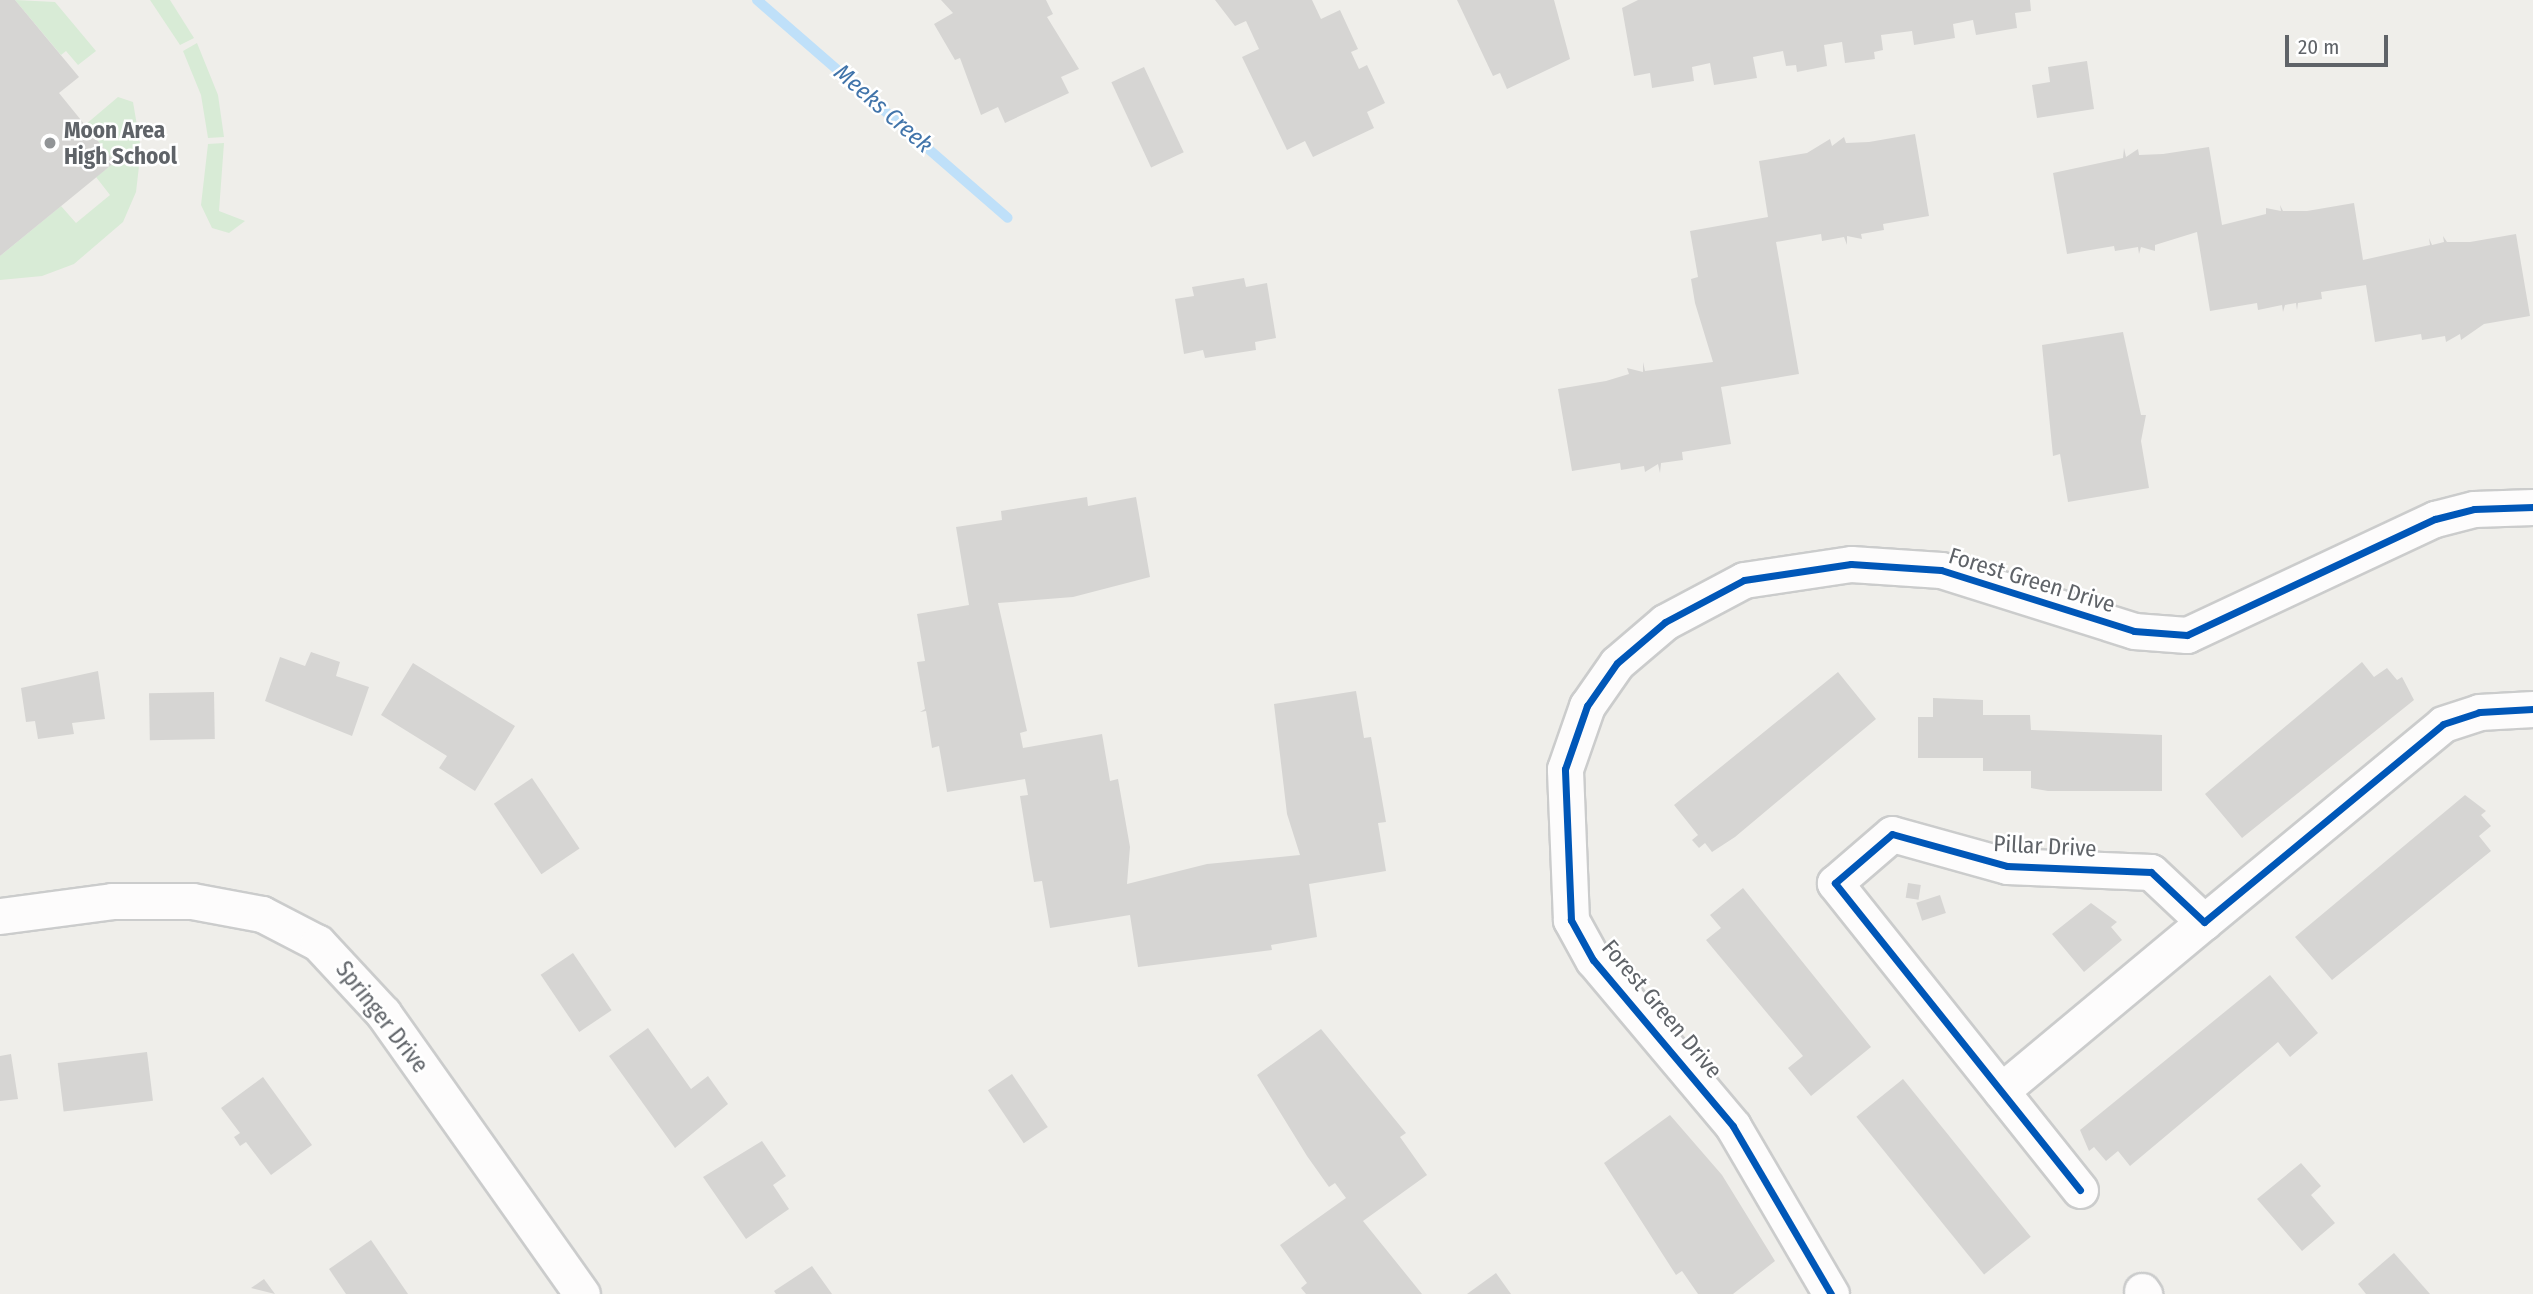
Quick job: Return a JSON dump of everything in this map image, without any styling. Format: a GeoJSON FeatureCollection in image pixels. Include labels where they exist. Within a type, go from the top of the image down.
{"type":"FeatureCollection","features":[{"type":"Feature","properties":{"kind":"street","name":"Forest Green Drive"},"geometry":{"type":"LineString","coordinates":[[1831,1294],[1733,1126],[1593,960],[1572,920],[1565,769],[1587,706],[1617,663],[1665,622],[1744,580],[1852,564],[1932,568],[2134,631],[2187,635],[2435,519],[2474,509],[2533,507]]}},
{"type":"Feature","properties":{"kind":"street"},"geometry":{"type":"LineString","coordinates":[[2001,1091],[2443,724],[2479,712],[2533,709]]}},
{"type":"Feature","properties":{"kind":"street","name":"Pillar Drive"},"geometry":{"type":"LineString","coordinates":[[2080,1190],[1835,883],[1892,834],[2007,866],[2151,872],[2204,922]]}},
{"type":"Feature","properties":{"kind":"street","name":"Springer Drive"},"geometry":{"type":"LineString","coordinates":[[0,916],[112,901],[192,901],[262,914],[318,943],[383,1013],[582,1294]]}},
{"type":"Feature","properties":{"kind":"green space"},"geometry":{"type":"Polygon","coordinates":[[[15,0],[55,2],[96,51],[78,65],[66,51],[61,55],[15,0]]]}},
{"type":"Feature","properties":{"kind":"green space"},"geometry":{"type":"Polygon","coordinates":[[[150,0],[170,0],[194,38],[180,45],[150,0]]]}},
{"type":"Feature","properties":{"kind":"green space"},"geometry":{"type":"Polygon","coordinates":[[[197,43],[218,95],[224,137],[208,138],[201,95],[183,51],[197,43]]]}},
{"type":"Feature","properties":{"kind":"green space"},"geometry":{"type":"Polygon","coordinates":[[[118,97],[133,102],[141,149],[136,192],[123,222],[74,264],[42,276],[0,280],[0,256],[61,206],[76,223],[110,195],[96,177],[115,162],[85,125],[118,97]]]}},
{"type":"Feature","properties":{"kind":"green space"},"geometry":{"type":"Polygon","coordinates":[[[224,143],[219,211],[245,221],[229,233],[212,228],[201,205],[208,144],[224,143]]]}},
{"type":"Feature","properties":{"kind":"building","name":"Moon Area High School"},"geometry":{"type":"Polygon","coordinates":[[[0,0],[15,0],[79,77],[59,93],[115,162],[0,256],[0,0]]]}},
{"type":"Feature","properties":{"kind":"building"},"geometry":{"type":"Polygon","coordinates":[[[941,0],[1046,0],[1053,14],[1047,17],[1079,69],[1061,77],[1069,93],[1005,123],[998,107],[981,115],[960,58],[955,60],[934,24],[953,13],[941,0]]]}},
{"type":"Feature","properties":{"kind":"building"},"geometry":{"type":"Polygon","coordinates":[[[1215,0],[1312,0],[1321,19],[1340,10],[1358,49],[1351,52],[1359,69],[1367,65],[1385,103],[1367,112],[1374,128],[1313,157],[1305,141],[1287,150],[1242,57],[1259,49],[1246,21],[1235,26],[1215,0]]]}},
{"type":"Feature","properties":{"kind":"building"},"geometry":{"type":"Polygon","coordinates":[[[1457,0],[1554,0],[1570,59],[1507,89],[1500,73],[1493,76],[1457,0]]]}},
{"type":"Feature","properties":{"kind":"building"},"geometry":{"type":"Polygon","coordinates":[[[1638,0],[2030,0],[2031,11],[2015,13],[2017,28],[1976,35],[1973,20],[1953,24],[1955,38],[1914,45],[1912,31],[1881,35],[1883,50],[1874,52],[1875,59],[1845,63],[1842,42],[1824,45],[1827,66],[1797,72],[1796,65],[1786,66],[1783,51],[1753,57],[1757,78],[1714,85],[1710,63],[1692,67],[1694,81],[1652,88],[1650,73],[1634,76],[1622,8],[1638,0]]]}},
{"type":"Feature","properties":{"kind":"building"},"geometry":{"type":"Polygon","coordinates":[[[2087,61],[2094,109],[2037,118],[2032,85],[2050,82],[2048,67],[2087,61]]]}},
{"type":"Feature","properties":{"kind":"building"},"geometry":{"type":"Polygon","coordinates":[[[1144,67],[1184,152],[1151,167],[1111,82],[1144,67]]]}},
{"type":"Feature","properties":{"kind":"building"},"geometry":{"type":"Polygon","coordinates":[[[1915,134],[1929,216],[1883,224],[1884,230],[1861,234],[1862,239],[1847,236],[1847,245],[1844,237],[1822,241],[1821,234],[1776,242],[1799,374],[1721,387],[1731,444],[1682,452],[1683,460],[1661,463],[1660,473],[1658,464],[1645,472],[1644,466],[1621,470],[1620,463],[1572,471],[1558,389],[1629,374],[1627,368],[1643,372],[1643,362],[1645,371],[1713,362],[1695,303],[1691,279],[1698,277],[1690,231],[1768,217],[1759,161],[1807,153],[1830,139],[1832,146],[1844,137],[1846,143],[1915,134]]]}},
{"type":"Feature","properties":{"kind":"building"},"geometry":{"type":"Polygon","coordinates":[[[2209,147],[2222,225],[2266,214],[2266,208],[2281,211],[2280,205],[2283,211],[2307,211],[2354,203],[2363,260],[2430,245],[2429,238],[2432,245],[2444,242],[2443,236],[2447,242],[2470,242],[2516,234],[2530,316],[2484,324],[2461,340],[2460,334],[2446,342],[2445,336],[2422,340],[2421,334],[2375,342],[2366,285],[2321,292],[2322,299],[2298,303],[2297,310],[2296,303],[2285,305],[2283,312],[2282,305],[2258,310],[2257,303],[2210,311],[2197,232],[2155,245],[2155,251],[2141,247],[2139,254],[2138,247],[2115,251],[2114,246],[2067,254],[2053,173],[2123,158],[2124,148],[2126,157],[2138,149],[2139,155],[2209,147]]]}},
{"type":"Feature","properties":{"kind":"building"},"geometry":{"type":"Polygon","coordinates":[[[1244,278],[1246,287],[1267,283],[1276,338],[1255,342],[1256,350],[1205,358],[1203,350],[1184,354],[1175,299],[1194,296],[1192,287],[1244,278]]]}},
{"type":"Feature","properties":{"kind":"building"},"geometry":{"type":"Polygon","coordinates":[[[2123,332],[2141,415],[2146,415],[2141,441],[2149,488],[2068,502],[2060,454],[2053,456],[2042,345],[2123,332]]]}},
{"type":"Feature","properties":{"kind":"building"},"geometry":{"type":"Polygon","coordinates":[[[1087,497],[1088,506],[1136,497],[1150,577],[1073,597],[998,603],[1027,731],[1020,733],[1023,748],[1102,734],[1110,781],[1118,779],[1130,847],[1127,884],[1207,864],[1300,855],[1287,814],[1274,704],[1356,691],[1364,738],[1371,737],[1386,822],[1378,823],[1386,871],[1309,884],[1317,937],[1271,945],[1272,950],[1138,967],[1130,915],[1050,928],[1042,881],[1034,882],[1030,859],[1020,796],[1028,795],[1025,779],[947,792],[939,746],[932,748],[926,711],[920,712],[925,709],[917,662],[925,661],[917,614],[969,605],[956,527],[1002,520],[1001,511],[1087,497]]]}},
{"type":"Feature","properties":{"kind":"building"},"geometry":{"type":"Polygon","coordinates":[[[311,652],[340,662],[336,676],[369,687],[352,736],[265,701],[280,657],[305,666],[311,652]]]}},
{"type":"Feature","properties":{"kind":"building"},"geometry":{"type":"Polygon","coordinates":[[[2362,662],[2374,677],[2387,668],[2397,680],[2402,677],[2414,700],[2242,838],[2205,794],[2362,662]]]}},
{"type":"Feature","properties":{"kind":"building"},"geometry":{"type":"Polygon","coordinates":[[[413,663],[515,726],[475,791],[439,768],[447,756],[381,715],[413,663]]]}},
{"type":"Feature","properties":{"kind":"building"},"geometry":{"type":"Polygon","coordinates":[[[98,671],[105,719],[72,723],[74,734],[38,739],[35,721],[26,722],[21,688],[98,671]]]}},
{"type":"Feature","properties":{"kind":"building"},"geometry":{"type":"Polygon","coordinates":[[[1838,672],[1876,719],[1735,837],[1712,852],[1705,843],[1699,848],[1692,840],[1698,835],[1674,805],[1838,672]]]}},
{"type":"Feature","properties":{"kind":"building"},"geometry":{"type":"Polygon","coordinates":[[[214,692],[215,739],[150,740],[149,693],[214,692]]]}},
{"type":"Feature","properties":{"kind":"building"},"geometry":{"type":"Polygon","coordinates":[[[1933,698],[1983,700],[1983,715],[2030,715],[2031,730],[2162,735],[2162,791],[2048,791],[2031,788],[2031,771],[1983,771],[1983,758],[1918,758],[1918,717],[1933,717],[1933,698]]]}},
{"type":"Feature","properties":{"kind":"building"},"geometry":{"type":"Polygon","coordinates":[[[532,778],[580,848],[541,874],[494,804],[532,778]]]}},
{"type":"Feature","properties":{"kind":"building"},"geometry":{"type":"Polygon","coordinates":[[[2465,795],[2486,811],[2481,815],[2491,826],[2479,836],[2491,851],[2332,980],[2295,937],[2465,795]]]}},
{"type":"Feature","properties":{"kind":"building"},"geometry":{"type":"Polygon","coordinates":[[[1908,883],[1921,885],[1918,900],[1906,898],[1908,883]]]}},
{"type":"Feature","properties":{"kind":"building"},"geometry":{"type":"Polygon","coordinates":[[[1743,888],[1871,1047],[1811,1096],[1788,1068],[1803,1056],[1706,940],[1721,928],[1710,915],[1743,888]]]}},
{"type":"Feature","properties":{"kind":"building"},"geometry":{"type":"Polygon","coordinates":[[[1940,895],[1946,913],[1922,921],[1916,903],[1940,895]]]}},
{"type":"Feature","properties":{"kind":"building"},"geometry":{"type":"Polygon","coordinates":[[[2091,903],[2117,922],[2111,927],[2122,940],[2084,972],[2052,934],[2091,903]]]}},
{"type":"Feature","properties":{"kind":"building"},"geometry":{"type":"Polygon","coordinates":[[[573,953],[612,1010],[579,1032],[541,975],[573,953]]]}},
{"type":"Feature","properties":{"kind":"building"},"geometry":{"type":"Polygon","coordinates":[[[2270,975],[2318,1033],[2290,1057],[2278,1042],[2130,1166],[2118,1151],[2106,1161],[2094,1147],[2089,1151],[2080,1130],[2270,975]]]}},
{"type":"Feature","properties":{"kind":"building"},"geometry":{"type":"Polygon","coordinates":[[[648,1028],[691,1089],[708,1076],[728,1104],[675,1148],[609,1056],[648,1028]]]}},
{"type":"Feature","properties":{"kind":"building"},"geometry":{"type":"Polygon","coordinates":[[[1321,1029],[1406,1133],[1400,1137],[1427,1175],[1363,1221],[1422,1294],[1306,1294],[1301,1288],[1307,1283],[1280,1245],[1346,1198],[1335,1183],[1329,1187],[1257,1075],[1321,1029]]]}},
{"type":"Feature","properties":{"kind":"building"},"geometry":{"type":"Polygon","coordinates":[[[147,1052],[153,1101],[64,1112],[58,1063],[147,1052]]]}},
{"type":"Feature","properties":{"kind":"building"},"geometry":{"type":"Polygon","coordinates":[[[11,1054],[18,1099],[0,1101],[0,1056],[11,1054]]]}},
{"type":"Feature","properties":{"kind":"building"},"geometry":{"type":"Polygon","coordinates":[[[1012,1074],[1048,1127],[1024,1143],[988,1090],[1012,1074]]]}},
{"type":"Feature","properties":{"kind":"building"},"geometry":{"type":"Polygon","coordinates":[[[263,1077],[312,1145],[271,1175],[246,1142],[240,1146],[234,1137],[240,1133],[221,1108],[263,1077]]]}},
{"type":"Feature","properties":{"kind":"building"},"geometry":{"type":"Polygon","coordinates":[[[1903,1079],[2031,1237],[1984,1275],[1856,1117],[1903,1079]]]}},
{"type":"Feature","properties":{"kind":"building"},"geometry":{"type":"Polygon","coordinates":[[[1670,1115],[1722,1175],[1775,1261],[1733,1294],[1698,1294],[1682,1271],[1676,1275],[1604,1163],[1670,1115]]]}},
{"type":"Feature","properties":{"kind":"building"},"geometry":{"type":"Polygon","coordinates":[[[762,1141],[786,1176],[773,1185],[789,1209],[746,1239],[703,1177],[762,1141]]]}},
{"type":"Feature","properties":{"kind":"building"},"geometry":{"type":"Polygon","coordinates":[[[2301,1163],[2321,1186],[2311,1195],[2335,1223],[2302,1251],[2257,1199],[2301,1163]]]}},
{"type":"Feature","properties":{"kind":"building"},"geometry":{"type":"Polygon","coordinates":[[[371,1240],[408,1294],[346,1294],[329,1269],[371,1240]]]}},
{"type":"Feature","properties":{"kind":"building"},"geometry":{"type":"Polygon","coordinates":[[[2394,1253],[2430,1294],[2366,1294],[2358,1284],[2394,1253]]]}},
{"type":"Feature","properties":{"kind":"building"},"geometry":{"type":"Polygon","coordinates":[[[812,1266],[832,1294],[776,1294],[774,1291],[812,1266]]]}},
{"type":"Feature","properties":{"kind":"building"},"geometry":{"type":"Polygon","coordinates":[[[1496,1273],[1511,1294],[1467,1294],[1496,1273]]]}},
{"type":"Feature","properties":{"kind":"building"},"geometry":{"type":"Polygon","coordinates":[[[264,1279],[275,1294],[251,1288],[264,1279]]]}},
{"type":"Feature","properties":{"kind":"waterway","name":"Meeks Creek"},"geometry":{"type":"LineString","coordinates":[[757,0],[1008,218]]}},
{"type":"Feature","properties":{"kind":"cycle path"},"geometry":{"type":"LineString","coordinates":[[1831,1294],[1733,1126],[1593,960],[1571,920],[1565,769],[1587,706],[1617,663],[1665,622],[1744,580],[1851,564],[1941,570],[2134,631],[2187,635],[2435,519],[2474,509],[2533,507]]}},
{"type":"Feature","properties":{"kind":"cycle path"},"geometry":{"type":"LineString","coordinates":[[2080,1190],[1835,883],[1892,834],[2007,866],[2151,872],[2204,922],[2443,724],[2479,712],[2533,709]]}},
{"type":"Feature","properties":{"kind":"place","name":"Moon Area High School"},"geometry":{"type":"Point","coordinates":[50,143]}}]}
